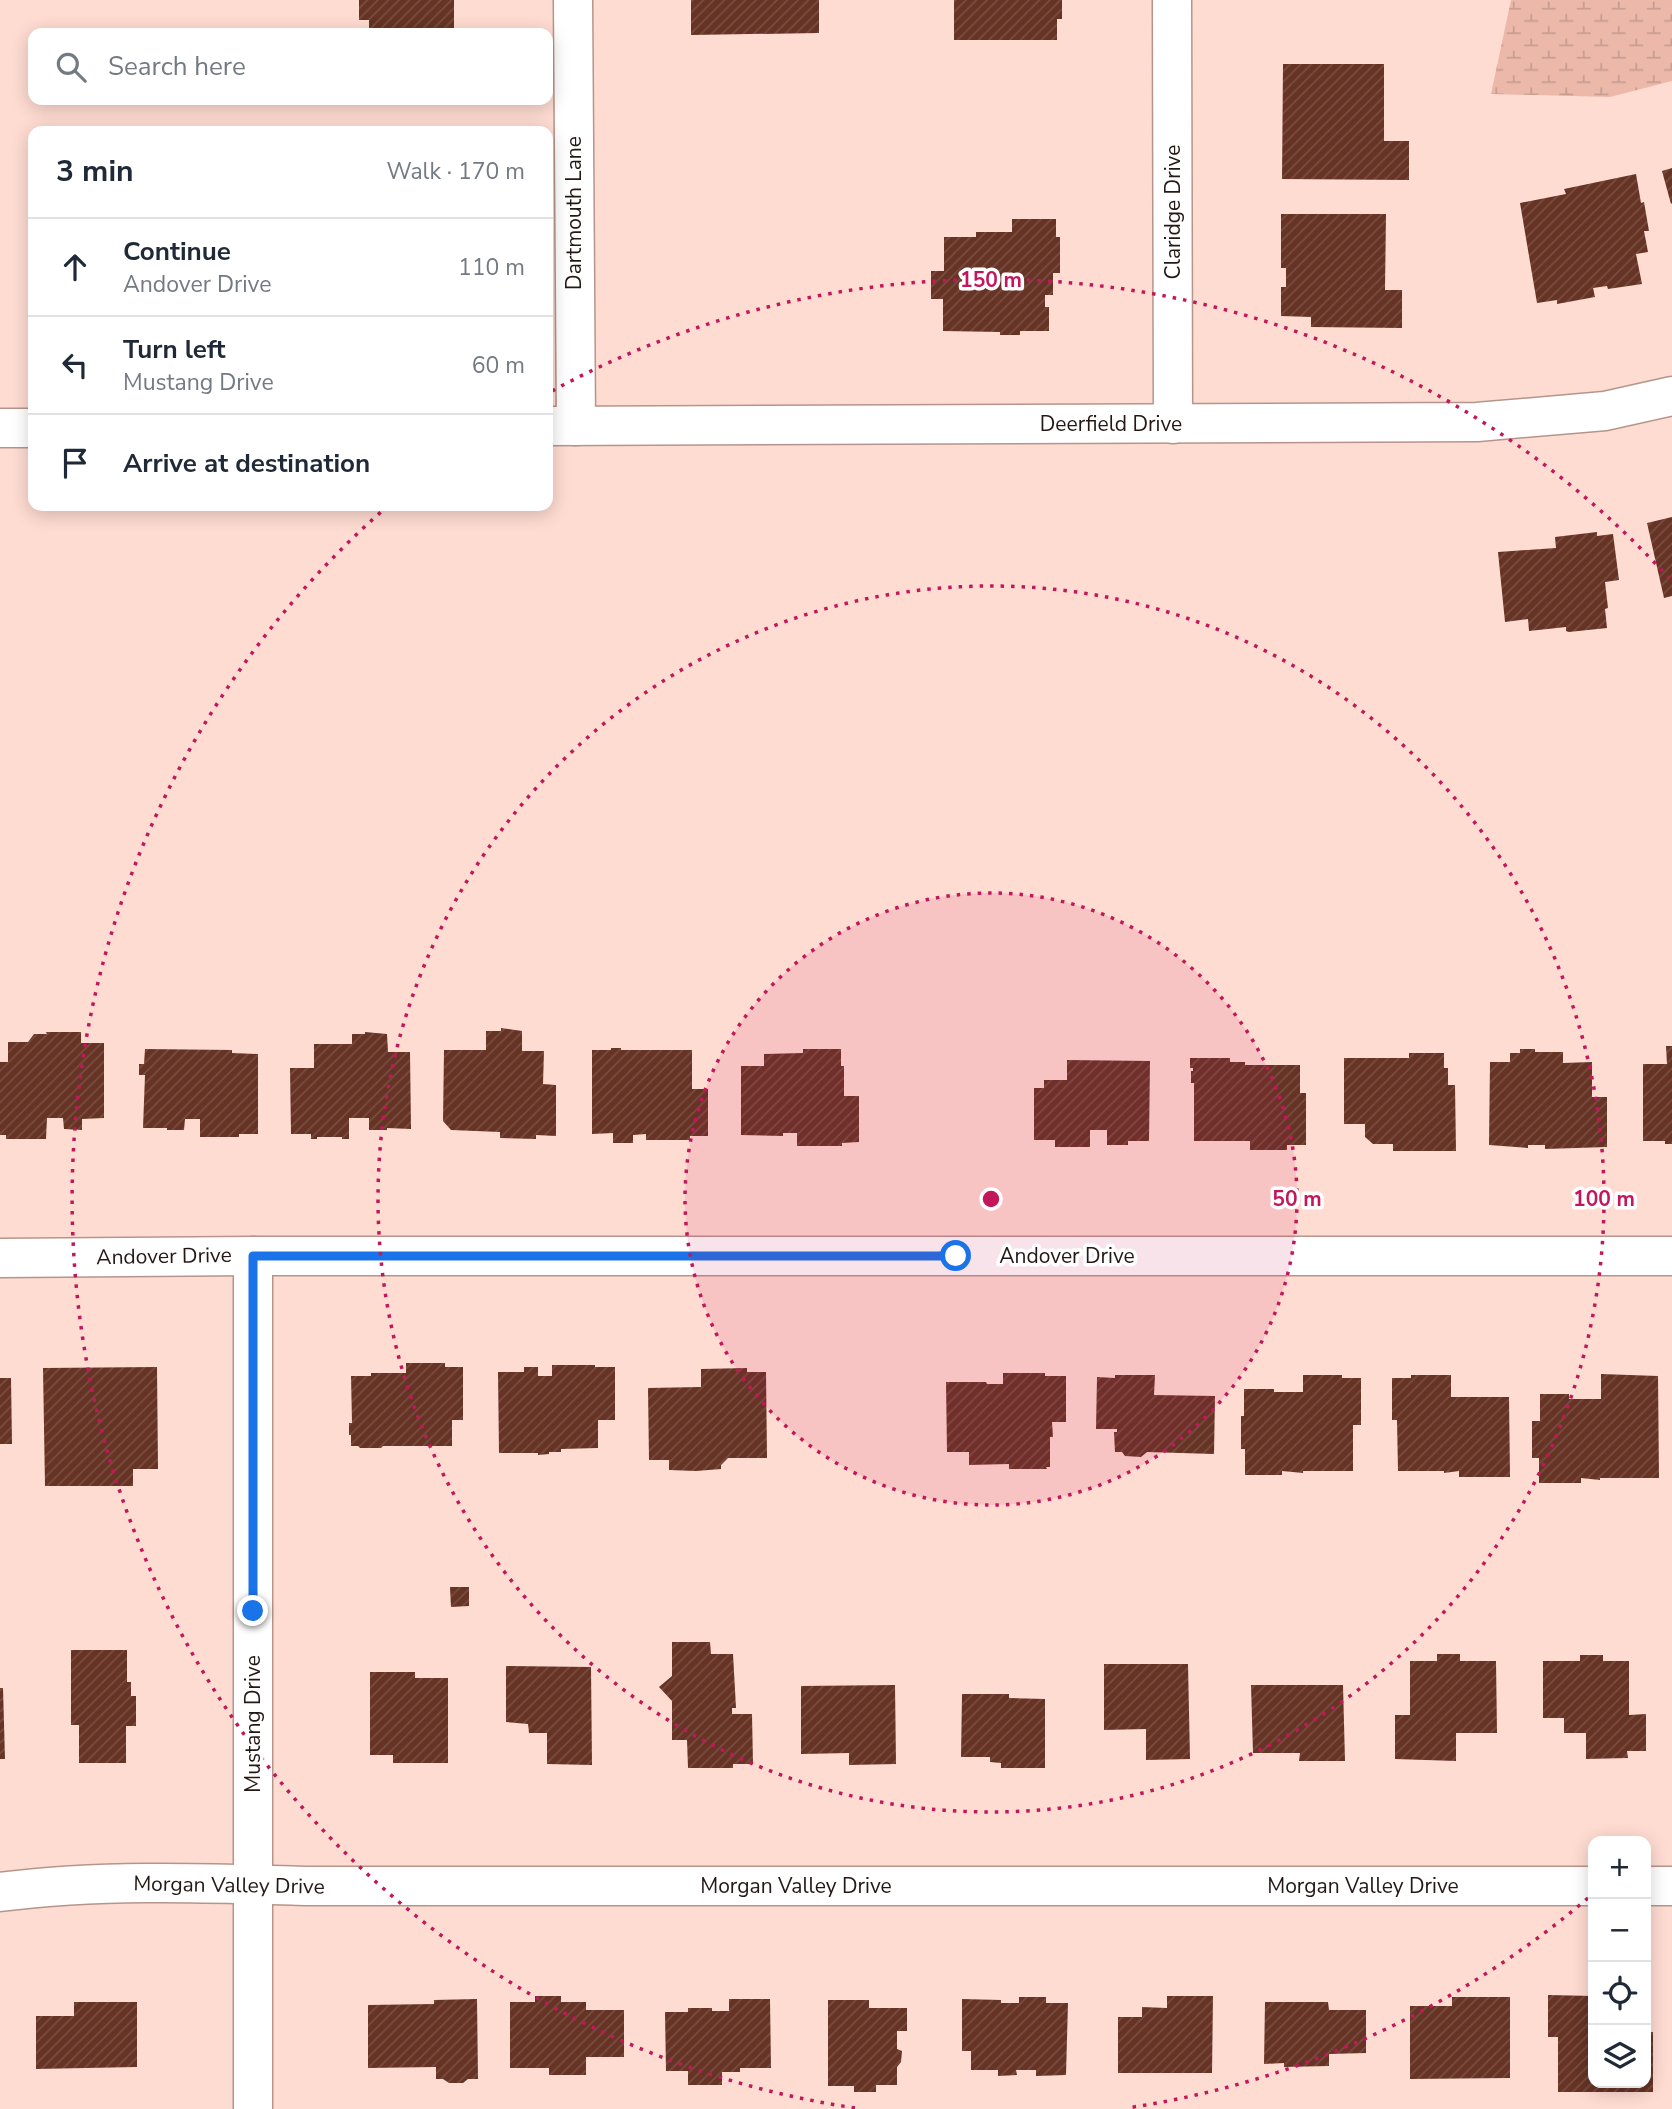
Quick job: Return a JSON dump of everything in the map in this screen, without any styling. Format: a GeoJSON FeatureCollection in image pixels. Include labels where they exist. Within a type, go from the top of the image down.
{"type":"FeatureCollection","features":[{"type":"Feature","properties":{"kind":"street","name":"Dartmouth Lane"},"geometry":{"type":"LineString","coordinates":[[562,426],[573,0]]}},
{"type":"Feature","properties":{"kind":"street","name":"Claridge Drive"},"geometry":{"type":"LineString","coordinates":[[1172,0],[1174,424]]}},
{"type":"Feature","properties":{"kind":"street","name":"Deerfield Drive"},"geometry":{"type":"LineString","coordinates":[[562,426],[1477,422],[1605,411],[1672,396]]}},
{"type":"Feature","properties":{"kind":"street"},"geometry":{"type":"LineString","coordinates":[[0,428],[28,428]]}},
{"type":"Feature","properties":{"kind":"street","name":"Mustang Drive"},"geometry":{"type":"LineString","coordinates":[[253,1256],[253,2109]]}},
{"type":"Feature","properties":{"kind":"street","name":"Andover Drive"},"geometry":{"type":"LineString","coordinates":[[0,1258],[1672,1256]]}},
{"type":"Feature","properties":{"kind":"street","name":"Morgan Valley Drive"},"geometry":{"type":"LineString","coordinates":[[0,1892],[55,1885],[91,1884],[1588,1886]]}},
{"type":"Feature","properties":{"kind":"street"},"geometry":{"type":"LineString","coordinates":[[1651,1886],[1672,1886]]}},
{"type":"Feature","properties":{"kind":"green space"},"geometry":{"type":"Polygon","coordinates":[[[1511,0],[1672,0],[1672,81],[1610,97],[1491,94],[1511,0]]]}},
{"type":"Feature","properties":{"kind":"building"},"geometry":{"type":"Polygon","coordinates":[[[359,0],[454,0],[454,28],[369,28],[369,20],[359,20],[359,0]]]}},
{"type":"Feature","properties":{"kind":"building"},"geometry":{"type":"Polygon","coordinates":[[[691,0],[819,0],[819,33],[691,35],[691,0]]]}},
{"type":"Feature","properties":{"kind":"building"},"geometry":{"type":"Polygon","coordinates":[[[954,0],[1062,0],[1062,19],[1057,19],[1057,40],[954,40],[954,0]]]}},
{"type":"Feature","properties":{"kind":"building"},"geometry":{"type":"Polygon","coordinates":[[[1283,64],[1384,64],[1384,141],[1409,141],[1409,180],[1282,179],[1283,64]]]}},
{"type":"Feature","properties":{"kind":"building"},"geometry":{"type":"Polygon","coordinates":[[[1672,168],[1672,203],[1671,204],[1662,171],[1672,168]]]}},
{"type":"Feature","properties":{"kind":"building"},"geometry":{"type":"Polygon","coordinates":[[[1636,174],[1649,231],[1644,231],[1648,252],[1636,254],[1642,284],[1608,289],[1607,286],[1593,288],[1595,297],[1557,304],[1557,300],[1537,303],[1520,203],[1566,194],[1564,189],[1636,174]]]}},
{"type":"Feature","properties":{"kind":"building"},"geometry":{"type":"Polygon","coordinates":[[[1281,214],[1386,214],[1385,290],[1402,290],[1402,328],[1311,327],[1311,317],[1281,316],[1281,287],[1286,287],[1286,268],[1281,268],[1281,214]]]}},
{"type":"Feature","properties":{"kind":"building"},"geometry":{"type":"Polygon","coordinates":[[[1012,219],[1056,219],[1056,237],[1060,237],[1060,273],[1053,273],[1053,295],[1045,295],[1045,307],[1049,307],[1049,331],[1020,331],[1020,335],[1000,335],[1000,332],[943,331],[943,299],[931,299],[931,271],[944,271],[944,237],[976,237],[976,232],[1012,232],[1012,219]]]}},
{"type":"Feature","properties":{"kind":"building"},"geometry":{"type":"Polygon","coordinates":[[[1672,517],[1672,596],[1664,598],[1647,523],[1672,517]]]}},
{"type":"Feature","properties":{"kind":"building"},"geometry":{"type":"Polygon","coordinates":[[[1597,532],[1597,536],[1613,534],[1619,580],[1605,582],[1607,628],[1569,632],[1566,627],[1529,631],[1528,619],[1505,622],[1498,552],[1556,548],[1555,537],[1597,532]]]}},
{"type":"Feature","properties":{"kind":"building"},"geometry":{"type":"Polygon","coordinates":[[[501,1028],[522,1031],[522,1051],[544,1051],[543,1084],[556,1085],[556,1136],[536,1135],[536,1139],[500,1138],[500,1132],[451,1130],[443,1121],[444,1050],[486,1050],[486,1031],[501,1031],[501,1028]]]}},
{"type":"Feature","properties":{"kind":"building"},"geometry":{"type":"Polygon","coordinates":[[[46,1032],[81,1032],[81,1043],[104,1043],[104,1118],[82,1119],[82,1130],[64,1129],[63,1118],[47,1118],[46,1139],[6,1139],[6,1135],[0,1135],[0,1062],[8,1062],[8,1042],[28,1042],[34,1034],[47,1034],[46,1032]]]}},
{"type":"Feature","properties":{"kind":"building"},"geometry":{"type":"Polygon","coordinates":[[[352,1034],[387,1034],[388,1052],[410,1052],[411,1129],[369,1130],[369,1118],[349,1118],[349,1139],[311,1139],[311,1134],[291,1134],[290,1068],[314,1068],[314,1044],[352,1044],[352,1034]]]}},
{"type":"Feature","properties":{"kind":"building"},"geometry":{"type":"Polygon","coordinates":[[[1666,1046],[1672,1046],[1672,1144],[1665,1144],[1665,1141],[1643,1141],[1643,1064],[1667,1064],[1666,1046]]]}},
{"type":"Feature","properties":{"kind":"building"},"geometry":{"type":"Polygon","coordinates":[[[145,1049],[232,1050],[232,1053],[258,1054],[258,1134],[200,1137],[200,1119],[185,1119],[184,1130],[143,1128],[145,1075],[139,1075],[139,1064],[144,1064],[145,1049]]]}},
{"type":"Feature","properties":{"kind":"building"},"geometry":{"type":"Polygon","coordinates":[[[803,1049],[841,1049],[844,1096],[859,1096],[859,1142],[842,1143],[842,1146],[797,1146],[797,1133],[783,1133],[783,1136],[741,1135],[741,1066],[764,1066],[764,1054],[803,1053],[803,1049]]]}},
{"type":"Feature","properties":{"kind":"building"},"geometry":{"type":"Polygon","coordinates":[[[1520,1049],[1563,1052],[1563,1063],[1592,1062],[1592,1097],[1607,1097],[1607,1147],[1545,1149],[1545,1145],[1528,1145],[1528,1148],[1489,1145],[1490,1062],[1510,1062],[1510,1053],[1520,1053],[1520,1049]]]}},
{"type":"Feature","properties":{"kind":"building"},"geometry":{"type":"Polygon","coordinates":[[[592,1050],[692,1050],[692,1089],[708,1089],[708,1136],[690,1136],[690,1140],[646,1140],[646,1134],[633,1135],[633,1143],[613,1143],[613,1133],[592,1134],[592,1050]]]}},
{"type":"Feature","properties":{"kind":"building"},"geometry":{"type":"Polygon","coordinates":[[[1409,1053],[1444,1053],[1444,1068],[1448,1068],[1448,1085],[1455,1085],[1456,1151],[1393,1151],[1393,1144],[1373,1144],[1365,1137],[1365,1124],[1344,1124],[1344,1058],[1409,1058],[1409,1053]]]}},
{"type":"Feature","properties":{"kind":"building"},"geometry":{"type":"Polygon","coordinates":[[[1190,1058],[1230,1058],[1230,1062],[1245,1062],[1245,1065],[1300,1065],[1300,1093],[1306,1093],[1306,1145],[1287,1145],[1287,1150],[1250,1150],[1250,1141],[1194,1141],[1194,1083],[1191,1083],[1193,1068],[1190,1068],[1190,1058]]]}},
{"type":"Feature","properties":{"kind":"building"},"geometry":{"type":"Polygon","coordinates":[[[1067,1060],[1150,1061],[1149,1141],[1107,1145],[1107,1130],[1090,1130],[1090,1147],[1055,1147],[1055,1140],[1034,1140],[1034,1088],[1044,1088],[1044,1080],[1067,1080],[1067,1060]]]}},
{"type":"Feature","properties":{"kind":"building"},"geometry":{"type":"Polygon","coordinates":[[[406,1363],[445,1363],[445,1367],[463,1367],[463,1420],[452,1420],[452,1446],[351,1446],[351,1376],[406,1373],[406,1363]]]}},
{"type":"Feature","properties":{"kind":"building"},"geometry":{"type":"Polygon","coordinates":[[[552,1365],[615,1367],[615,1420],[598,1420],[598,1448],[561,1449],[561,1452],[538,1455],[499,1453],[498,1372],[524,1372],[524,1367],[538,1367],[538,1376],[552,1376],[552,1365]]]}},
{"type":"Feature","properties":{"kind":"building"},"geometry":{"type":"Polygon","coordinates":[[[157,1367],[158,1469],[133,1469],[133,1486],[45,1486],[43,1368],[157,1367]]]}},
{"type":"Feature","properties":{"kind":"building"},"geometry":{"type":"Polygon","coordinates":[[[747,1368],[747,1372],[766,1372],[767,1458],[728,1458],[721,1465],[721,1469],[696,1471],[669,1470],[669,1460],[649,1460],[648,1388],[701,1387],[701,1369],[747,1368]]]}},
{"type":"Feature","properties":{"kind":"building"},"geometry":{"type":"Polygon","coordinates":[[[1003,1373],[1066,1376],[1066,1422],[1052,1422],[1050,1467],[1046,1467],[1047,1469],[1009,1469],[1009,1464],[969,1465],[969,1452],[947,1452],[946,1382],[1003,1384],[1003,1373]]]}},
{"type":"Feature","properties":{"kind":"building"},"geometry":{"type":"Polygon","coordinates":[[[1601,1374],[1658,1376],[1659,1478],[1581,1478],[1581,1483],[1539,1483],[1539,1458],[1532,1458],[1532,1421],[1540,1421],[1540,1394],[1569,1394],[1569,1399],[1601,1399],[1601,1374]]]}},
{"type":"Feature","properties":{"kind":"building"},"geometry":{"type":"Polygon","coordinates":[[[1115,1375],[1155,1375],[1154,1395],[1215,1396],[1214,1454],[1147,1452],[1141,1457],[1115,1452],[1114,1432],[1117,1432],[1117,1429],[1096,1429],[1097,1377],[1115,1378],[1115,1375]]]}},
{"type":"Feature","properties":{"kind":"building"},"geometry":{"type":"Polygon","coordinates":[[[1303,1375],[1361,1378],[1361,1425],[1353,1425],[1353,1471],[1282,1471],[1282,1475],[1245,1475],[1245,1449],[1241,1449],[1244,1389],[1303,1392],[1303,1375]]]}},
{"type":"Feature","properties":{"kind":"building"},"geometry":{"type":"Polygon","coordinates":[[[1411,1375],[1451,1375],[1451,1397],[1509,1397],[1510,1477],[1459,1477],[1459,1471],[1398,1471],[1397,1420],[1392,1420],[1392,1378],[1411,1378],[1411,1375]]]}},
{"type":"Feature","properties":{"kind":"building"},"geometry":{"type":"Polygon","coordinates":[[[0,1378],[11,1378],[12,1444],[0,1444],[0,1378]]]}},
{"type":"Feature","properties":{"kind":"building"},"geometry":{"type":"Polygon","coordinates":[[[450,1587],[469,1587],[469,1606],[451,1607],[450,1587]]]}},
{"type":"Feature","properties":{"kind":"building"},"geometry":{"type":"Polygon","coordinates":[[[672,1642],[710,1642],[711,1654],[733,1654],[736,1708],[732,1708],[732,1714],[752,1714],[753,1764],[733,1764],[733,1768],[688,1768],[687,1740],[672,1740],[672,1701],[659,1687],[672,1676],[672,1642]]]}},
{"type":"Feature","properties":{"kind":"building"},"geometry":{"type":"Polygon","coordinates":[[[71,1650],[127,1650],[127,1682],[131,1682],[131,1696],[136,1696],[136,1726],[126,1726],[126,1763],[79,1763],[79,1725],[71,1725],[71,1650]]]}},
{"type":"Feature","properties":{"kind":"building"},"geometry":{"type":"Polygon","coordinates":[[[1437,1654],[1460,1654],[1460,1661],[1496,1661],[1497,1733],[1456,1733],[1456,1761],[1395,1759],[1395,1715],[1410,1715],[1410,1661],[1437,1661],[1437,1654]]]}},
{"type":"Feature","properties":{"kind":"building"},"geometry":{"type":"Polygon","coordinates":[[[1580,1655],[1603,1655],[1603,1661],[1629,1661],[1629,1715],[1646,1714],[1646,1751],[1627,1751],[1628,1758],[1586,1759],[1586,1733],[1564,1733],[1564,1718],[1543,1718],[1543,1661],[1580,1661],[1580,1655]]]}},
{"type":"Feature","properties":{"kind":"building"},"geometry":{"type":"Polygon","coordinates":[[[1104,1664],[1188,1664],[1190,1759],[1146,1760],[1146,1729],[1104,1730],[1104,1664]]]}},
{"type":"Feature","properties":{"kind":"building"},"geometry":{"type":"Polygon","coordinates":[[[506,1666],[591,1667],[592,1765],[547,1764],[547,1733],[529,1733],[528,1724],[506,1722],[506,1666]]]}},
{"type":"Feature","properties":{"kind":"building"},"geometry":{"type":"Polygon","coordinates":[[[370,1672],[415,1672],[415,1678],[448,1678],[448,1763],[393,1763],[393,1755],[370,1755],[370,1672]]]}},
{"type":"Feature","properties":{"kind":"building"},"geometry":{"type":"Polygon","coordinates":[[[895,1685],[896,1764],[849,1765],[849,1753],[801,1754],[801,1686],[895,1685]]]}},
{"type":"Feature","properties":{"kind":"building"},"geometry":{"type":"Polygon","coordinates":[[[1251,1685],[1343,1685],[1345,1761],[1299,1761],[1300,1753],[1253,1753],[1251,1685]]]}},
{"type":"Feature","properties":{"kind":"building"},"geometry":{"type":"Polygon","coordinates":[[[0,1688],[3,1688],[5,1759],[0,1759],[0,1688]]]}},
{"type":"Feature","properties":{"kind":"building"},"geometry":{"type":"Polygon","coordinates":[[[962,1694],[1009,1694],[1009,1698],[1045,1699],[1045,1768],[1001,1768],[1001,1763],[990,1762],[990,1757],[961,1757],[962,1694]]]}},
{"type":"Feature","properties":{"kind":"building"},"geometry":{"type":"Polygon","coordinates":[[[1548,1995],[1588,1996],[1588,2088],[1651,2088],[1653,2032],[1653,2092],[1558,2092],[1558,2037],[1548,2037],[1548,1995]]]}},
{"type":"Feature","properties":{"kind":"building"},"geometry":{"type":"Polygon","coordinates":[[[535,1996],[561,1996],[561,2002],[586,2002],[586,2010],[624,2010],[624,2057],[586,2057],[586,2075],[549,2075],[549,2068],[510,2068],[510,2002],[535,2002],[535,1996]]]}},
{"type":"Feature","properties":{"kind":"building"},"geometry":{"type":"Polygon","coordinates":[[[1167,1996],[1213,1996],[1212,2073],[1118,2073],[1118,2017],[1142,2017],[1142,2007],[1167,2008],[1167,1996]]]}},
{"type":"Feature","properties":{"kind":"building"},"geometry":{"type":"Polygon","coordinates":[[[1019,1997],[1046,1997],[1046,2003],[1068,2003],[1066,2075],[1036,2076],[1036,2070],[1016,2070],[1017,2075],[998,2076],[998,2070],[971,2070],[971,2051],[962,2051],[962,1999],[1019,2003],[1019,1997]]]}},
{"type":"Feature","properties":{"kind":"building"},"geometry":{"type":"Polygon","coordinates":[[[1452,1997],[1510,1997],[1510,2078],[1410,2079],[1410,2006],[1452,2006],[1452,1997]]]}},
{"type":"Feature","properties":{"kind":"building"},"geometry":{"type":"Polygon","coordinates":[[[477,1999],[478,2079],[449,2083],[436,2079],[436,2067],[368,2068],[368,2005],[434,2004],[434,2000],[477,1999]]]}},
{"type":"Feature","properties":{"kind":"building"},"geometry":{"type":"Polygon","coordinates":[[[729,1999],[770,1999],[771,2068],[740,2068],[740,2072],[722,2072],[722,2085],[688,2085],[688,2071],[666,2071],[665,2012],[688,2012],[688,2008],[729,2011],[729,1999]]]}},
{"type":"Feature","properties":{"kind":"building"},"geometry":{"type":"Polygon","coordinates":[[[828,2000],[869,2000],[869,2008],[907,2008],[907,2031],[897,2031],[897,2049],[902,2051],[901,2062],[897,2067],[897,2085],[876,2085],[876,2092],[854,2092],[854,2086],[828,2086],[828,2000]]]}},
{"type":"Feature","properties":{"kind":"building"},"geometry":{"type":"Polygon","coordinates":[[[74,2002],[137,2002],[137,2067],[36,2069],[36,2016],[74,2016],[74,2002]]]}},
{"type":"Feature","properties":{"kind":"building"},"geometry":{"type":"Polygon","coordinates":[[[1265,2002],[1328,2002],[1329,2010],[1366,2010],[1366,2053],[1329,2054],[1329,2066],[1284,2067],[1284,2063],[1264,2064],[1265,2002]]]}},
{"type":"Feature","properties":{"kind":"route"},"geometry":{"type":"LineString","coordinates":[[253,1611],[253,1256],[956,1256]]}}]}
